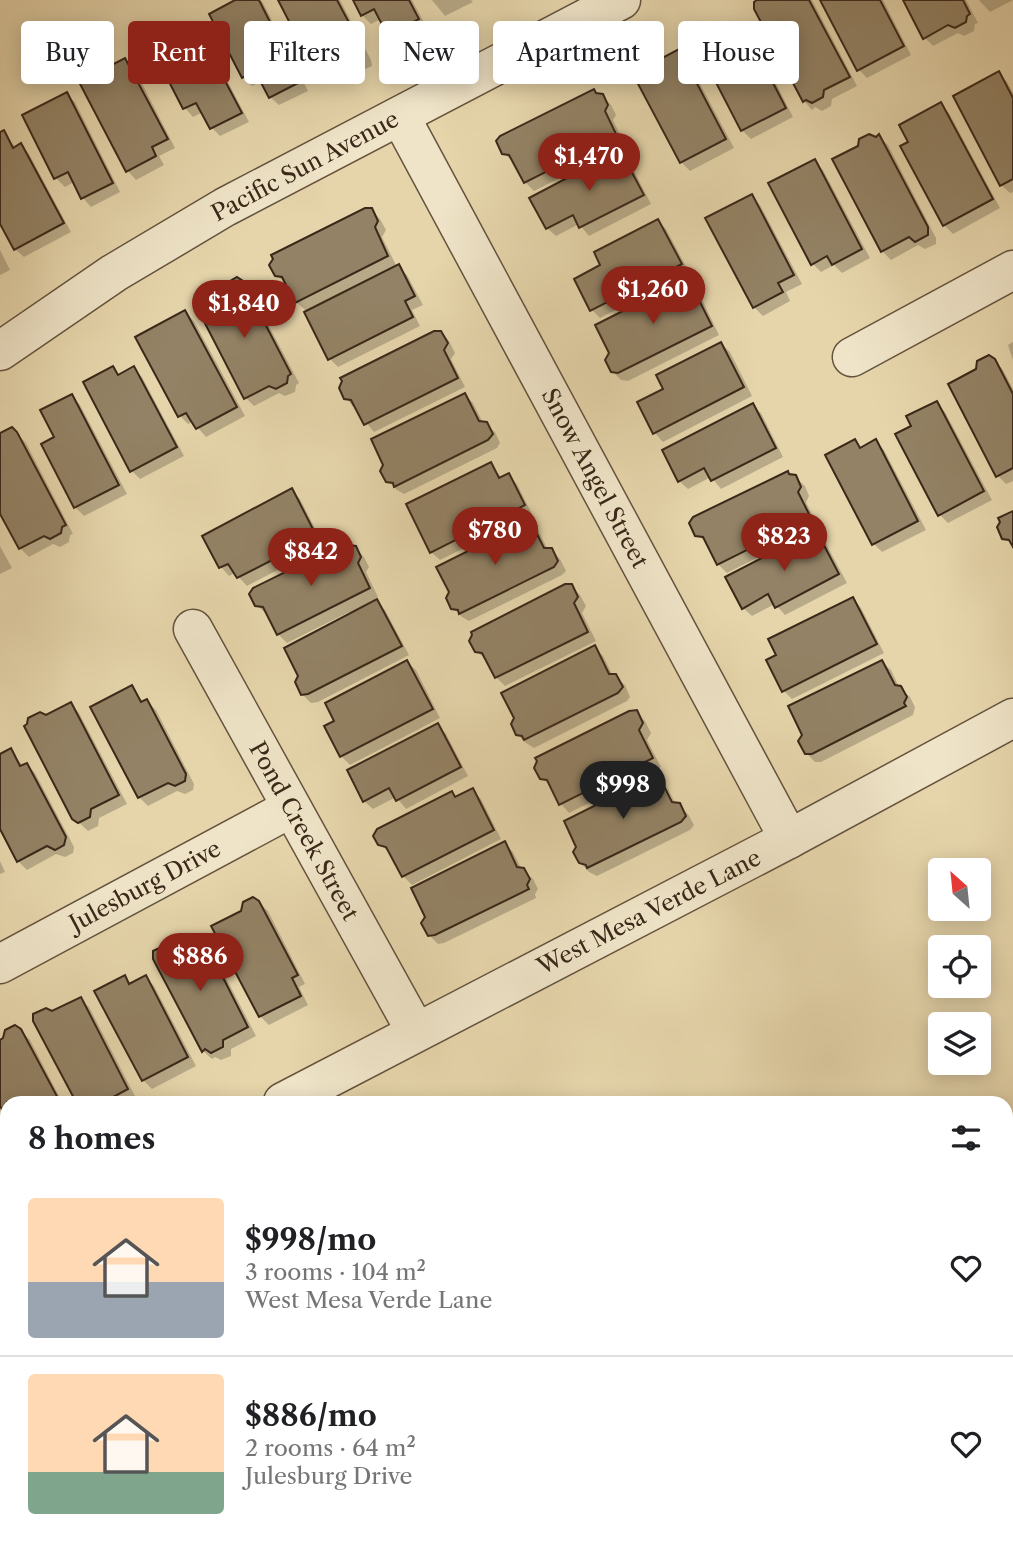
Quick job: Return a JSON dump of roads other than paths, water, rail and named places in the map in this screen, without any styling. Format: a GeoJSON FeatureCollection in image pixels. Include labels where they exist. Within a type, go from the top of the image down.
{"type":"FeatureCollection","features":[{"type":"Feature","properties":{"kind":"street","name":"Pacific Sun Avenue"},"geometry":{"type":"LineString","coordinates":[[0,351],[114,272],[225,206],[621,0]]}},
{"type":"Feature","properties":{"kind":"street","name":"Snow Angel Street"},"geometry":{"type":"LineString","coordinates":[[400,116],[789,839]]}},
{"type":"Feature","properties":{"kind":"street"},"geometry":{"type":"LineString","coordinates":[[852,357],[1013,270]]}},
{"type":"Feature","properties":{"kind":"street","name":"Pond Creek Street"},"geometry":{"type":"LineString","coordinates":[[193,629],[416,1032]]}},
{"type":"Feature","properties":{"kind":"street","name":"West Mesa Verde Lane"},"geometry":{"type":"LineString","coordinates":[[294,1096],[789,839],[1013,718]]}},
{"type":"Feature","properties":{"kind":"street","name":"Julesburg Drive"},"geometry":{"type":"LineString","coordinates":[[0,964],[291,808]]}}]}
